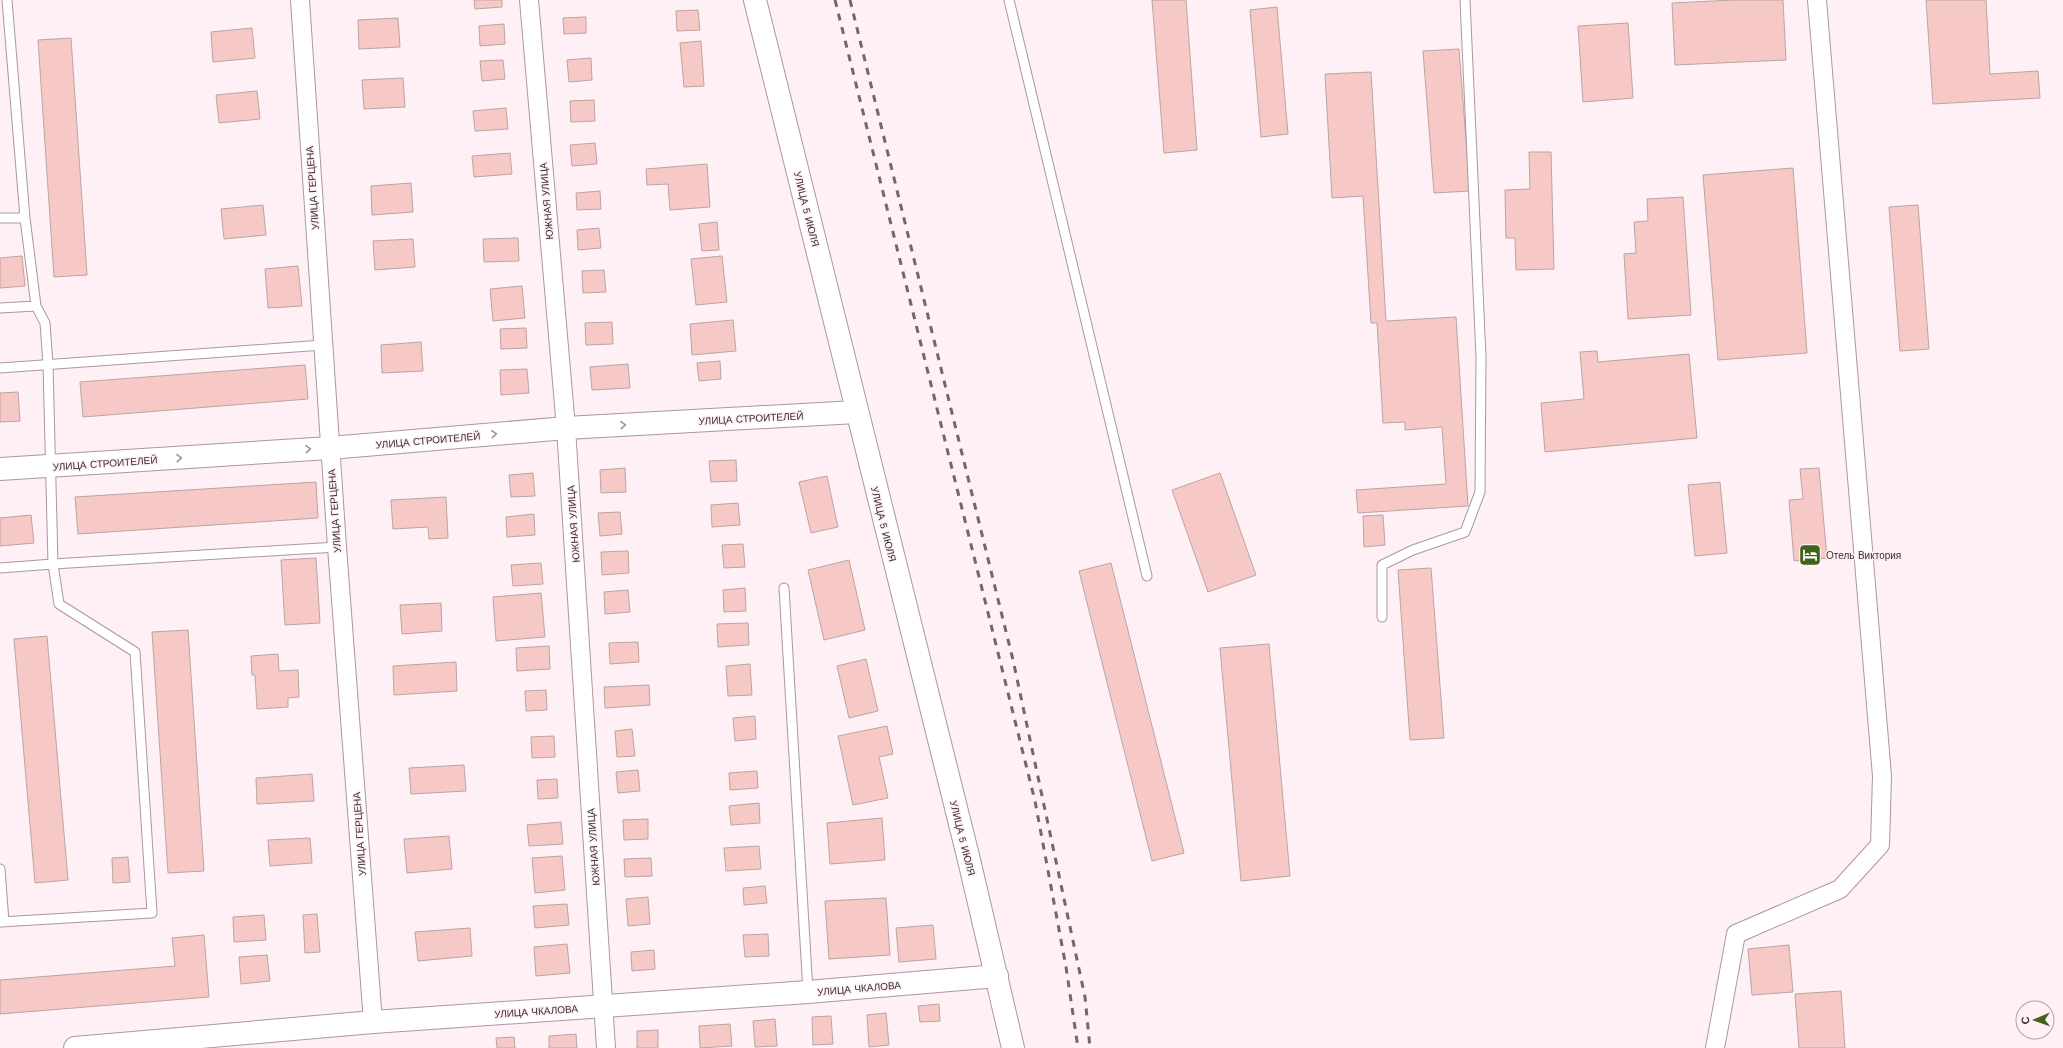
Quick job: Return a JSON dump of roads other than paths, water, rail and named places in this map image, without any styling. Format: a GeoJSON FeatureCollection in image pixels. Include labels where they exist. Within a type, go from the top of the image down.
{"type":"FeatureCollection","features":[{"type":"Feature","properties":{"kind":"main road","name":"УЛИЦА 5 ИЮЛЯ"},"geometry":{"type":"LineString","coordinates":[[755,0],[997,976],[1013,1048]]}},
{"type":"Feature","properties":{"kind":"main road","name":"УЛИЦА СТРОИТЕЛЕЙ"},"geometry":{"type":"LineString","coordinates":[[0,469],[330,448],[566,428],[856,412]]}},
{"type":"Feature","properties":{"kind":"main road","name":"УЛИЦА ЧКАЛОВА"},"geometry":{"type":"LineString","coordinates":[[75,1048],[373,1022],[808,992],[997,976]]}},
{"type":"Feature","properties":{"kind":"street","name":"УЛИЦА ГЕРЦЕНА"},"geometry":{"type":"LineString","coordinates":[[300,0],[337,547],[373,1022]]}},
{"type":"Feature","properties":{"kind":"street","name":"ЮЖНАЯ УЛИЦА"},"geometry":{"type":"LineString","coordinates":[[529,0],[566,428],[606,1048]]}},
{"type":"Feature","properties":{"kind":"street"},"geometry":{"type":"LineString","coordinates":[[1715,1048],[1736,934],[1840,889],[1880,845],[1882,776],[1817,0]]}},
{"type":"Feature","properties":{"kind":"lane"},"geometry":{"type":"LineString","coordinates":[[0,869],[2,922],[152,913],[135,652],[59,604],[53,564],[48,364],[45,323],[36,306],[25,218],[7,0]]}},
{"type":"Feature","properties":{"kind":"lane"},"geometry":{"type":"LineString","coordinates":[[1009,0],[1147,576]]}},
{"type":"Feature","properties":{"kind":"lane"},"geometry":{"type":"LineString","coordinates":[[1382,617],[1382,565],[1413,550],[1465,532],[1480,492],[1481,357],[1466,0]]}},
{"type":"Feature","properties":{"kind":"lane"},"geometry":{"type":"LineString","coordinates":[[0,218],[25,218]]}},
{"type":"Feature","properties":{"kind":"lane"},"geometry":{"type":"LineString","coordinates":[[0,308],[36,306]]}},
{"type":"Feature","properties":{"kind":"lane"},"geometry":{"type":"LineString","coordinates":[[0,368],[323,345]]}},
{"type":"Feature","properties":{"kind":"lane"},"geometry":{"type":"LineString","coordinates":[[0,568],[337,547]]}},
{"type":"Feature","properties":{"kind":"lane"},"geometry":{"type":"LineString","coordinates":[[784,588],[808,992]]}},
{"type":"Feature","properties":{"kind":"railway"},"geometry":{"type":"LineString","coordinates":[[835,0],[1035,801],[1066,967],[1078,1048]]}},
{"type":"Feature","properties":{"kind":"railway"},"geometry":{"type":"LineString","coordinates":[[850,0],[1013,660],[1085,997],[1090,1048]]}},
{"type":"Feature","properties":{"kind":"place","name":"Отель Виктория"},"geometry":{"type":"Point","coordinates":[1810,555]}}]}
